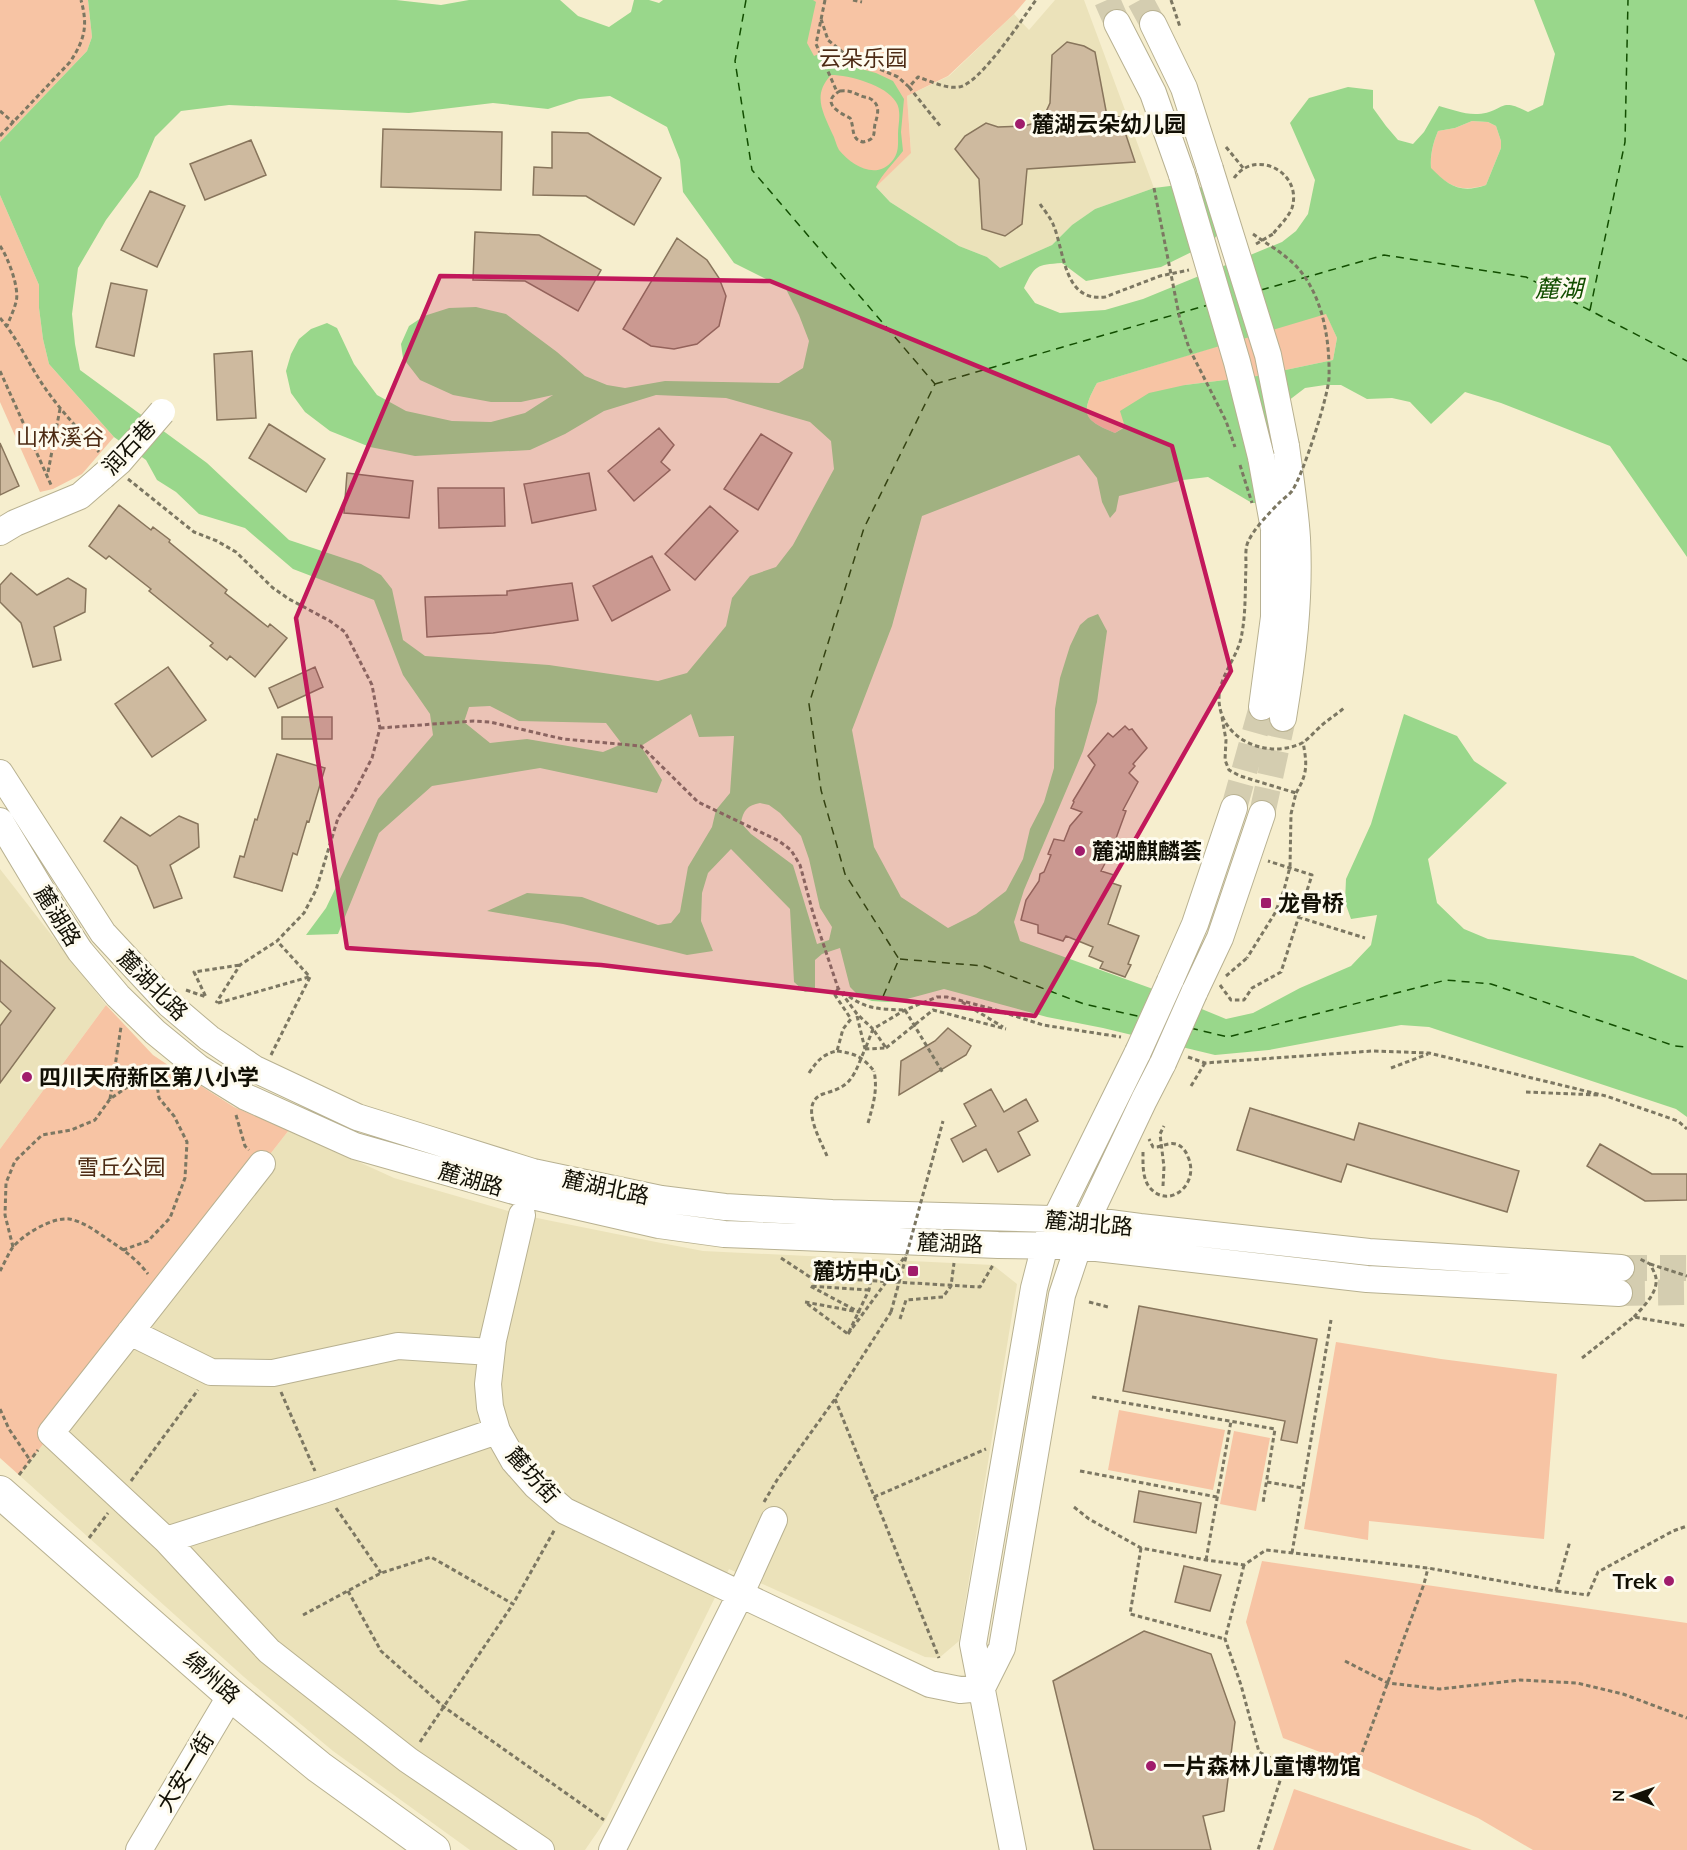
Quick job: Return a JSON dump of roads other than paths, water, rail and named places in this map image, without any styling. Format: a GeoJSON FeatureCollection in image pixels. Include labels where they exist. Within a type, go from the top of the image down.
{"type":"FeatureCollection","features":[{"type":"Feature","properties":{"kind":"main road","name":"绵州路"},"geometry":{"type":"LineString","coordinates":[[9,1483],[305,1781],[398,1850]]}},
{"type":"Feature","properties":{"kind":"main road","name":"绵州路"},"geometry":{"type":"LineString","coordinates":[[0,1521],[226,1704],[319,1767],[434,1850]]}},
{"type":"Feature","properties":{"kind":"street"},"geometry":{"type":"LineString","coordinates":[[1118,23],[1153,93],[1182,175],[1236,362],[1250,459],[1274,529],[1275,617],[1284,640]]}},
{"type":"Feature","properties":{"kind":"street"},"geometry":{"type":"LineString","coordinates":[[1153,24],[1184,88],[1221,176],[1268,355],[1286,446],[1297,537],[1296,618],[1284,640],[1272,713]]}},
{"type":"Feature","properties":{"kind":"street","name":"润石巷"},"geometry":{"type":"LineString","coordinates":[[0,531],[80,496],[119,462],[162,411]]}},
{"type":"Feature","properties":{"kind":"street","name":"麓湖北路"},"geometry":{"type":"LineString","coordinates":[[0,772],[103,933],[169,1004],[209,1038],[255,1069],[357,1117],[510,1177],[554,1188],[725,1207],[832,1213],[1088,1220],[1369,1252],[1625,1272]]}},
{"type":"Feature","properties":{"kind":"street"},"geometry":{"type":"LineString","coordinates":[[1013,1850],[973,1644],[1034,1288],[1045,1245],[1056,1218],[1133,1045],[1170,981],[1194,924],[1234,808]]}},
{"type":"Feature","properties":{"kind":"street"},"geometry":{"type":"LineString","coordinates":[[982,1688],[1002,1648],[1062,1295],[1088,1220],[1144,1100],[1173,1060],[1194,993],[1221,938],[1262,814]]}},
{"type":"Feature","properties":{"kind":"street","name":"麓湖路"},"geometry":{"type":"LineString","coordinates":[[0,821],[80,951],[118,996],[155,1032],[199,1068],[246,1097],[355,1146],[510,1177]]}},
{"type":"Feature","properties":{"kind":"street"},"geometry":{"type":"LineString","coordinates":[[262,1164],[51,1433],[166,1540],[269,1651],[408,1760],[541,1850]]}},
{"type":"Feature","properties":{"kind":"street","name":"麓湖路"},"geometry":{"type":"LineString","coordinates":[[554,1188],[659,1225],[724,1234],[1079,1246],[1367,1279],[1625,1272]]}},
{"type":"Feature","properties":{"kind":"street","name":"麓坊街"},"geometry":{"type":"LineString","coordinates":[[522,1215],[491,1352],[488,1384],[490,1407],[497,1431],[514,1461],[536,1486],[565,1511],[930,1684],[960,1690],[982,1688]]}},
{"type":"Feature","properties":{"kind":"street"},"geometry":{"type":"LineString","coordinates":[[130,1332],[211,1372],[273,1373],[398,1347],[491,1352]]}},
{"type":"Feature","properties":{"kind":"street"},"geometry":{"type":"LineString","coordinates":[[166,1540],[497,1431]]}},
{"type":"Feature","properties":{"kind":"street"},"geometry":{"type":"LineString","coordinates":[[612,1850],[741,1593],[774,1520]]}},
{"type":"Feature","properties":{"kind":"street","name":"大安一街"},"geometry":{"type":"LineString","coordinates":[[139,1850],[226,1704]]}},
{"type":"Feature","properties":{"kind":"water","name":"麓湖"},"geometry":{"type":"Polygon","coordinates":[[[88,0],[396,0],[441,5],[469,0],[560,0],[578,16],[609,27],[631,12],[634,0],[659,3],[663,0],[813,0],[816,2],[807,43],[814,56],[830,49],[850,66],[876,73],[893,81],[904,99],[901,132],[903,151],[876,187],[890,202],[959,246],[987,257],[1000,268],[1052,245],[1072,225],[1095,209],[1154,188],[1178,185],[1200,187],[1220,196],[1223,227],[1212,242],[1161,267],[1086,281],[1062,263],[1037,268],[1024,288],[1035,303],[1060,313],[1105,310],[1143,299],[1282,242],[1296,231],[1308,214],[1315,180],[1290,123],[1309,98],[1348,87],[1373,90],[1373,108],[1386,126],[1398,140],[1413,144],[1424,132],[1439,106],[1473,114],[1487,113],[1506,105],[1528,112],[1543,105],[1555,54],[1534,0],[1687,0],[1687,557],[1610,446],[1501,403],[1465,392],[1431,424],[1410,402],[1392,398],[1367,399],[1341,385],[1305,388],[1288,401],[1253,450],[1261,503],[1252,503],[1208,477],[1183,480],[1119,496],[1116,511],[1110,518],[1102,502],[1097,478],[1079,455],[922,516],[892,626],[852,730],[874,847],[901,897],[948,928],[976,914],[1006,891],[1023,859],[1030,829],[1044,802],[1054,768],[1055,709],[1060,678],[1070,646],[1080,625],[1088,618],[1098,614],[1107,631],[1097,702],[1083,751],[1024,890],[1014,922],[1020,941],[1153,989],[1226,1019],[1253,1013],[1300,988],[1351,966],[1371,945],[1377,915],[1351,919],[1345,902],[1346,879],[1371,824],[1404,714],[1457,736],[1474,761],[1507,783],[1428,859],[1437,903],[1464,929],[1488,939],[1633,956],[1687,980],[1687,1117],[1676,1109],[1429,1027],[1401,1025],[1269,1050],[1215,1055],[1047,1017],[944,989],[907,999],[888,1002],[872,1001],[860,997],[850,987],[840,948],[822,954],[815,960],[815,990],[805,992],[794,982],[790,909],[731,849],[708,873],[702,893],[701,921],[713,951],[687,955],[563,924],[487,911],[527,893],[582,897],[658,925],[671,923],[680,912],[688,867],[712,827],[716,810],[730,793],[734,736],[699,737],[691,714],[641,746],[662,780],[657,793],[540,768],[432,786],[379,833],[338,934],[306,935],[326,908],[378,799],[433,735],[430,714],[403,675],[374,600],[293,569],[245,528],[199,514],[176,492],[157,480],[146,460],[114,437],[49,364],[39,308],[39,285],[0,195],[0,142],[87,51],[92,37],[88,0]],[[831,75],[825,82],[821,104],[839,150],[844,156],[865,169],[880,170],[887,166],[895,157],[898,148],[899,114],[896,102],[876,86],[857,79],[831,75]],[[610,96],[579,99],[548,109],[493,103],[409,113],[229,105],[181,111],[155,137],[138,177],[106,220],[78,268],[72,314],[75,344],[80,370],[207,463],[289,540],[361,564],[381,575],[392,589],[403,640],[425,656],[549,665],[658,681],[687,673],[726,626],[732,598],[750,576],[776,567],[793,545],[834,469],[831,441],[810,422],[726,398],[656,395],[604,411],[565,434],[530,450],[415,456],[370,447],[330,431],[305,412],[291,393],[286,371],[299,339],[311,329],[327,323],[337,328],[354,364],[377,395],[406,411],[452,421],[491,422],[525,413],[553,395],[521,402],[491,402],[453,395],[420,380],[403,358],[401,344],[409,326],[424,316],[449,308],[476,307],[506,314],[585,376],[607,385],[625,388],[665,381],[779,383],[803,368],[809,341],[786,289],[734,263],[683,192],[680,160],[667,127],[610,96]],[[1472,121],[1455,128],[1438,131],[1432,149],[1431,168],[1449,184],[1456,187],[1469,189],[1486,185],[1501,148],[1496,126],[1488,122],[1472,121]],[[1326,314],[1097,383],[1088,402],[1088,415],[1096,424],[1115,433],[1125,427],[1120,411],[1149,393],[1185,385],[1257,376],[1333,360],[1337,338],[1326,314]],[[490,706],[469,707],[464,722],[490,743],[527,739],[603,752],[622,744],[606,723],[519,721],[490,706]],[[760,803],[752,805],[745,811],[741,823],[751,834],[793,865],[817,944],[829,940],[832,927],[820,908],[809,859],[801,836],[780,813],[769,805],[760,803]]]}},
{"type":"Feature","properties":{"kind":"tunnel"},"geometry":{"type":"LineString","coordinates":[[1107,0],[1117,23]]}},
{"type":"Feature","properties":{"kind":"tunnel"},"geometry":{"type":"LineString","coordinates":[[1140,0],[1153,24]]}},
{"type":"Feature","properties":{"kind":"tunnel"},"geometry":{"type":"LineString","coordinates":[[1234,808],[1262,707]]}},
{"type":"Feature","properties":{"kind":"tunnel"},"geometry":{"type":"LineString","coordinates":[[1262,814],[1283,718]]}},
{"type":"Feature","properties":{"kind":"tunnel"},"geometry":{"type":"LineString","coordinates":[[1621,1268],[1687,1268]]}},
{"type":"Feature","properties":{"kind":"tunnel"},"geometry":{"type":"LineString","coordinates":[[1619,1293],[1687,1292]]}},
{"type":"Feature","properties":{"kind":"place","name":"麓湖云朵幼儿园"},"geometry":{"type":"Point","coordinates":[1020,124]}},
{"type":"Feature","properties":{"kind":"place","name":"麓湖麒麟荟"},"geometry":{"type":"Point","coordinates":[1080,851]}},
{"type":"Feature","properties":{"kind":"place","name":"龙骨桥"},"geometry":{"type":"Point","coordinates":[1266,903]}},
{"type":"Feature","properties":{"kind":"place","name":"四川天府新区第八小学"},"geometry":{"type":"Point","coordinates":[27,1077]}},
{"type":"Feature","properties":{"kind":"place","name":"麓坊中心"},"geometry":{"type":"Point","coordinates":[913,1271]}},
{"type":"Feature","properties":{"kind":"place","name":"Trek"},"geometry":{"type":"Point","coordinates":[1669,1581]}},
{"type":"Feature","properties":{"kind":"place","name":"一片森林儿童博物馆"},"geometry":{"type":"Point","coordinates":[1151,1766]}},
{"type":"Feature","properties":{"kind":"park label","name":"云朵乐园"},"geometry":{"type":"Point","coordinates":[863,58]}},
{"type":"Feature","properties":{"kind":"park label","name":"山林溪谷"},"geometry":{"type":"Point","coordinates":[60,437]}},
{"type":"Feature","properties":{"kind":"park label","name":"雪丘公园"},"geometry":{"type":"Point","coordinates":[121,1167]}}]}
